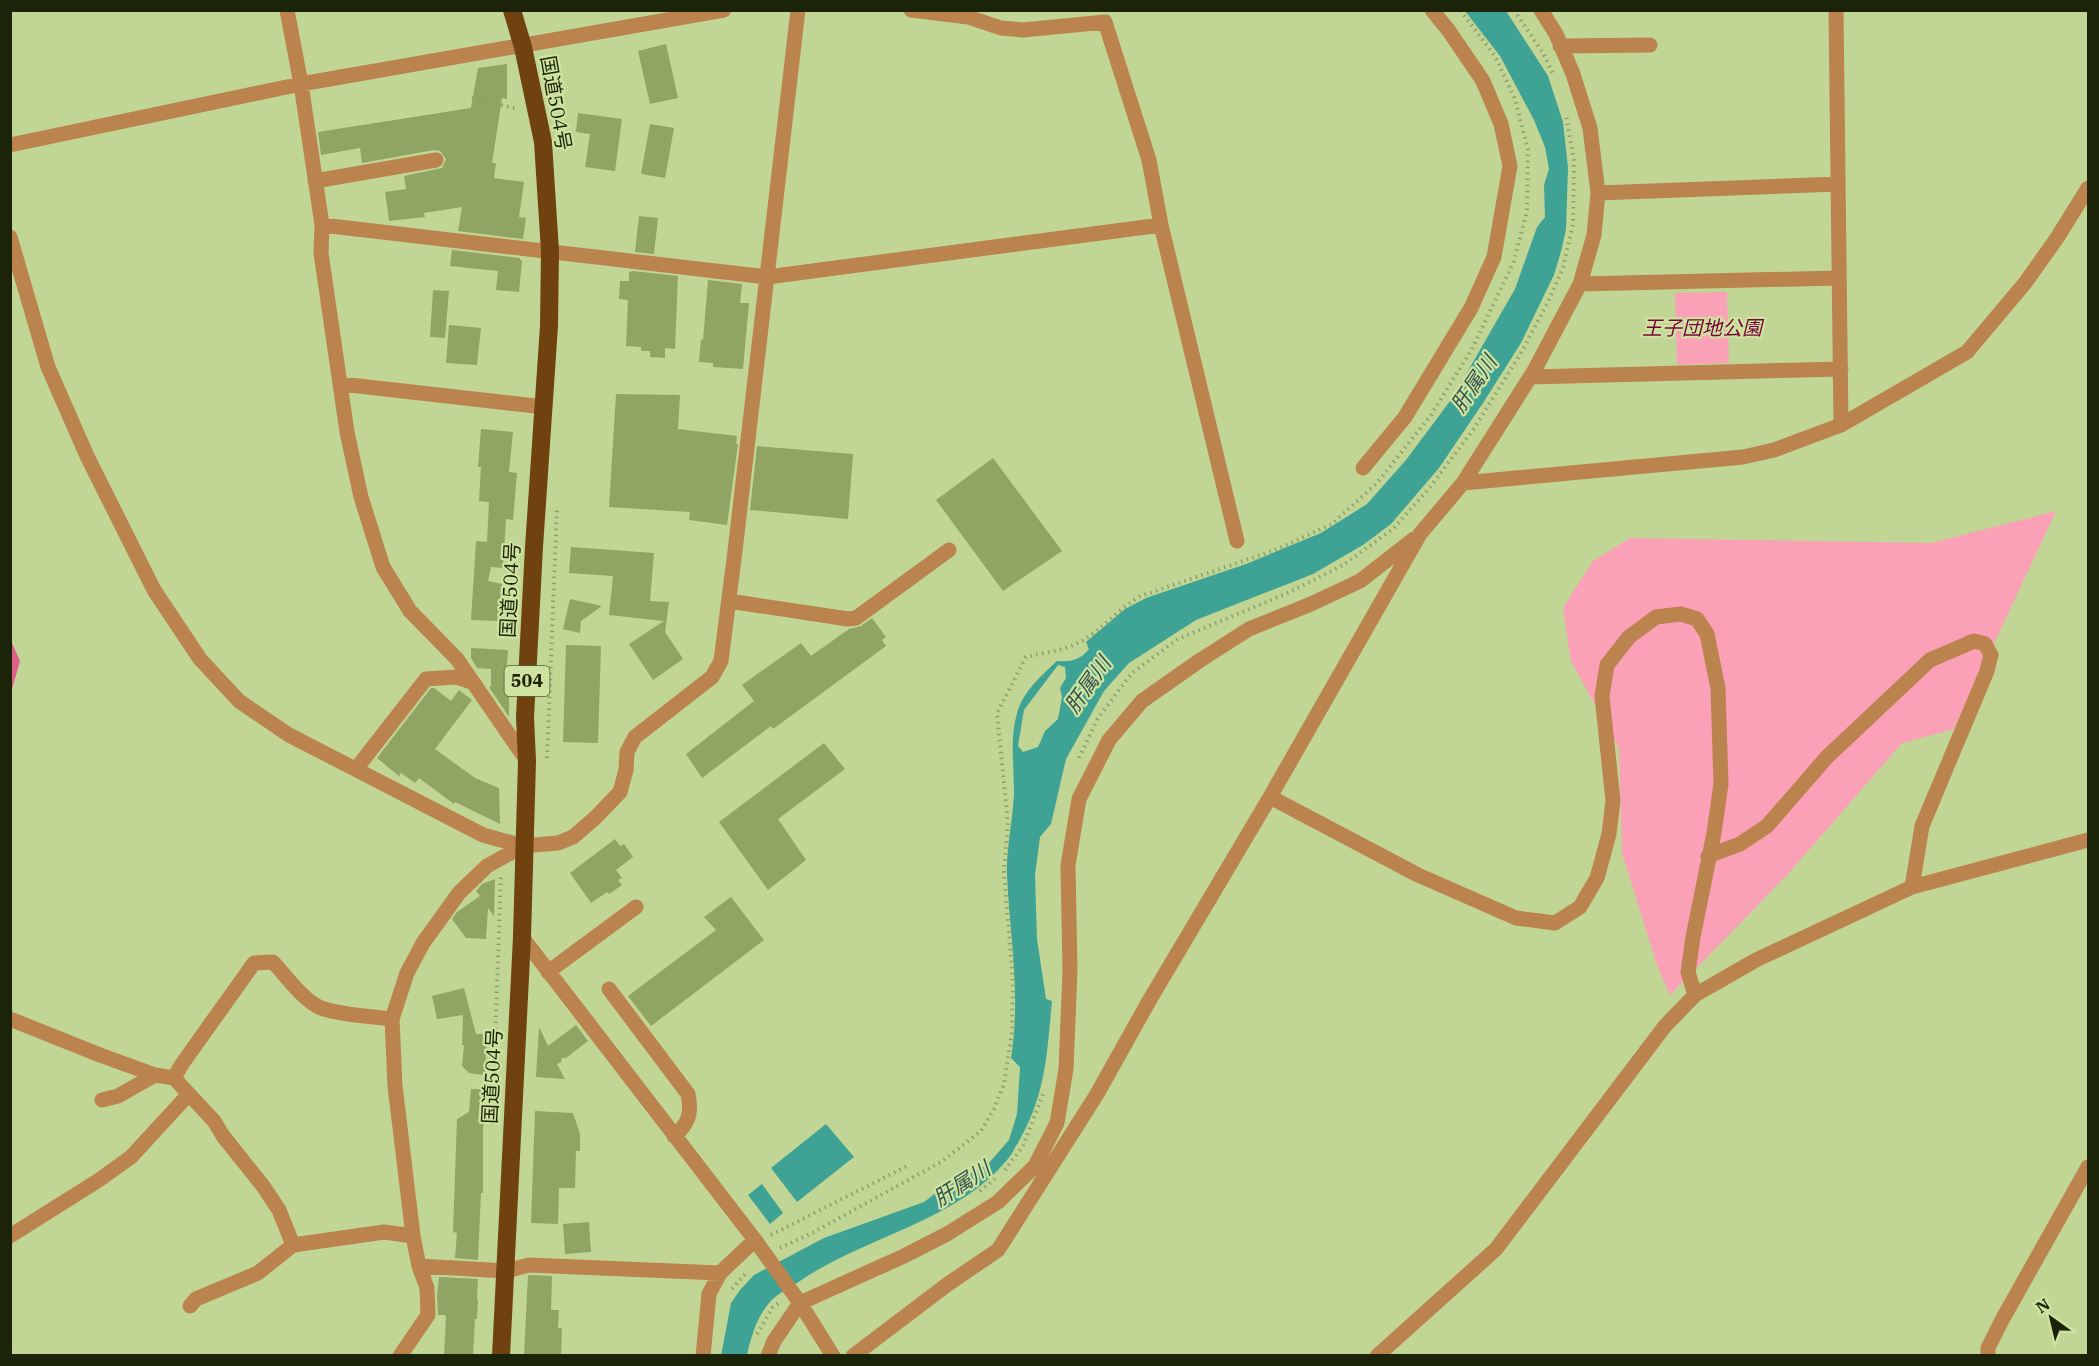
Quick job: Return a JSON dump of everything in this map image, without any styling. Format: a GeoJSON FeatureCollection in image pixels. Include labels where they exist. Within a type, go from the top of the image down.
{"type":"FeatureCollection","features":[{"type":"Feature","properties":{"kind":"highway","name":"国道504号"},"geometry":{"type":"LineString","coordinates":[[501,1356],[522,937],[527,761],[525,717],[549,326],[550,251],[543,142],[523,46],[512,10]]}},
{"type":"Feature","properties":{"kind":"street"},"geometry":{"type":"LineString","coordinates":[[287,10],[301,84],[322,225],[321,252],[347,432],[361,497],[383,567],[410,612],[458,659],[527,761]]}},
{"type":"Feature","properties":{"kind":"street"},"geometry":{"type":"LineString","coordinates":[[10,145],[301,84],[523,46],[654,17],[724,10]]}},
{"type":"Feature","properties":{"kind":"street"},"geometry":{"type":"LineString","coordinates":[[10,237],[48,367],[87,456],[154,590],[200,658],[239,701],[289,735],[483,835],[523,846],[558,843],[573,837],[620,792],[626,770],[627,752],[635,737],[712,677],[721,661],[798,10]]}},
{"type":"Feature","properties":{"kind":"street"},"geometry":{"type":"LineString","coordinates":[[911,10],[968,17],[1001,28],[1023,30],[1105,22],[1149,160],[1161,225],[1237,541]]}},
{"type":"Feature","properties":{"kind":"street"},"geometry":{"type":"LineString","coordinates":[[1363,468],[1405,417],[1471,308],[1494,256],[1510,166],[1501,124],[1483,81],[1432,10]]}},
{"type":"Feature","properties":{"kind":"street"},"geometry":{"type":"LineString","coordinates":[[853,1356],[948,1284],[998,1250],[1097,1094],[1420,534],[1463,483],[1530,377],[1580,285],[1594,235],[1598,193],[1590,128],[1572,74],[1541,10]]}},
{"type":"Feature","properties":{"kind":"street"},"geometry":{"type":"LineString","coordinates":[[1836,10],[1841,424]]}},
{"type":"Feature","properties":{"kind":"street"},"geometry":{"type":"LineString","coordinates":[[1560,46],[1650,45]]}},
{"type":"Feature","properties":{"kind":"street"},"geometry":{"type":"LineString","coordinates":[[315,181],[436,160]]}},
{"type":"Feature","properties":{"kind":"street"},"geometry":{"type":"LineString","coordinates":[[1598,193],[1838,184]]}},
{"type":"Feature","properties":{"kind":"street"},"geometry":{"type":"LineString","coordinates":[[1463,483],[1743,457],[1774,450],[1841,424],[1967,352],[2025,283],[2088,188]]}},
{"type":"Feature","properties":{"kind":"street"},"geometry":{"type":"LineString","coordinates":[[322,225],[767,277],[1161,225]]}},
{"type":"Feature","properties":{"kind":"street"},"geometry":{"type":"LineString","coordinates":[[1580,285],[1839,278]]}},
{"type":"Feature","properties":{"kind":"street"},"geometry":{"type":"LineString","coordinates":[[1530,377],[1841,369]]}},
{"type":"Feature","properties":{"kind":"street"},"geometry":{"type":"LineString","coordinates":[[341,384],[544,407]]}},
{"type":"Feature","properties":{"kind":"street"},"geometry":{"type":"LineString","coordinates":[[768,1356],[774,1341],[800,1303],[947,1234],[998,1202],[1035,1166],[1057,1123],[1066,1069],[1070,971],[1068,865],[1078,799],[1109,741],[1142,701],[1199,661],[1248,629],[1311,604],[1359,581],[1420,534]]}},
{"type":"Feature","properties":{"kind":"street"},"geometry":{"type":"LineString","coordinates":[[729,601],[848,619],[856,618],[950,550]]}},
{"type":"Feature","properties":{"kind":"street"},"geometry":{"type":"LineString","coordinates":[[1270,797],[1418,875],[1483,904],[1516,918],[1555,923],[1580,907],[1597,878],[1610,834],[1613,801],[1602,696],[1607,665],[1629,638],[1656,617],[1681,614],[1697,619],[1707,634],[1718,688],[1721,784],[1688,972],[1695,995]]}},
{"type":"Feature","properties":{"kind":"street"},"geometry":{"type":"LineString","coordinates":[[1708,856],[1740,844],[1767,826],[1827,757],[1930,660],[1974,641],[1985,644],[1991,655],[1987,671],[1922,826],[1912,887]]}},
{"type":"Feature","properties":{"kind":"street"},"geometry":{"type":"LineString","coordinates":[[356,769],[426,679],[456,677],[474,683]]}},
{"type":"Feature","properties":{"kind":"street"},"geometry":{"type":"LineString","coordinates":[[1377,1356],[1496,1249],[1665,1026],[1695,995],[1756,960],[1912,887],[2088,840]]}},
{"type":"Feature","properties":{"kind":"street"},"geometry":{"type":"LineString","coordinates":[[400,1356],[428,1315],[427,1288],[419,1266],[414,1236],[394,1086],[392,1019],[407,973],[423,944],[459,892],[487,866],[523,846]]}},
{"type":"Feature","properties":{"kind":"street"},"geometry":{"type":"LineString","coordinates":[[548,972],[636,907]]}},
{"type":"Feature","properties":{"kind":"street"},"geometry":{"type":"LineString","coordinates":[[522,937],[756,1241],[800,1303],[833,1356]]}},
{"type":"Feature","properties":{"kind":"street"},"geometry":{"type":"LineString","coordinates":[[174,1078],[254,963],[273,962],[318,1007],[356,1015],[392,1019]]}},
{"type":"Feature","properties":{"kind":"street"},"geometry":{"type":"LineString","coordinates":[[609,989],[688,1094],[689,1117],[684,1128],[674,1136]]}},
{"type":"Feature","properties":{"kind":"street"},"geometry":{"type":"LineString","coordinates":[[10,1019],[155,1075],[174,1078],[214,1120],[223,1136],[263,1186],[279,1210],[293,1245]]}},
{"type":"Feature","properties":{"kind":"street"},"geometry":{"type":"LineString","coordinates":[[102,1100],[118,1096],[155,1075]]}},
{"type":"Feature","properties":{"kind":"street"},"geometry":{"type":"LineString","coordinates":[[10,1236],[131,1157],[188,1095]]}},
{"type":"Feature","properties":{"kind":"street"},"geometry":{"type":"LineString","coordinates":[[1988,1356],[1988,1348],[2002,1320],[2088,1167]]}},
{"type":"Feature","properties":{"kind":"street"},"geometry":{"type":"LineString","coordinates":[[190,1306],[196,1299],[258,1273],[293,1245],[384,1232],[414,1236]]}},
{"type":"Feature","properties":{"kind":"street"},"geometry":{"type":"LineString","coordinates":[[703,1356],[709,1294],[720,1272],[756,1241]]}},
{"type":"Feature","properties":{"kind":"street"},"geometry":{"type":"LineString","coordinates":[[419,1266],[506,1271],[529,1265],[720,1272]]}},
{"type":"Feature","properties":{"kind":"path"},"geometry":{"type":"LineString","coordinates":[[1514,10],[1543,53],[1556,82]]}},
{"type":"Feature","properties":{"kind":"path"},"geometry":{"type":"LineString","coordinates":[[472,98],[519,109]]}},
{"type":"Feature","properties":{"kind":"path"},"geometry":{"type":"LineString","coordinates":[[1077,761],[1098,718],[1132,673],[1178,639],[1290,592],[1343,565],[1393,529],[1431,486],[1473,430],[1521,353],[1563,268],[1573,224],[1574,161],[1566,113]]}},
{"type":"Feature","properties":{"kind":"path"},"geometry":{"type":"LineString","coordinates":[[971,1198],[1003,1172],[1023,1146],[1038,1112],[1046,1086]]}},
{"type":"Feature","properties":{"kind":"path"},"geometry":{"type":"LineString","coordinates":[[756,1241],[909,1164]]}},
{"type":"Feature","properties":{"kind":"path"},"geometry":{"type":"LineString","coordinates":[[757,1337],[772,1306],[781,1301]]}},
{"type":"Feature","properties":{"kind":"green space","name":"王子団地公園"},"geometry":{"type":"Polygon","coordinates":[[[1727,292],[1729,363],[1677,365],[1675,293],[1727,292]]]}},
{"type":"Feature","properties":{"kind":"green space"},"geometry":{"type":"Polygon","coordinates":[[[2056,511],[1954,729],[1902,743],[1787,875],[1670,995],[1657,965],[1622,853],[1619,748],[1571,661],[1563,608],[1593,561],[1630,538],[1931,543],[2056,511]]]}},
{"type":"Feature","properties":{"kind":"shaded area"},"geometry":{"type":"Polygon","coordinates":[[[11,641],[20,661],[11,693],[11,641]]]}},
{"type":"Feature","properties":{"kind":"water","name":"肝属川"},"geometry":{"type":"Polygon","coordinates":[[[1465,11],[1506,11],[1548,76],[1563,122],[1568,168],[1566,229],[1562,248],[1554,275],[1521,343],[1439,468],[1391,524],[1363,545],[1313,574],[1196,620],[1129,663],[1104,691],[1066,759],[1051,824],[1040,837],[1035,875],[1037,939],[1046,999],[1052,1001],[1040,1090],[1028,1124],[1012,1153],[986,1181],[963,1198],[909,1227],[825,1266],[781,1293],[761,1314],[747,1355],[721,1356],[731,1303],[754,1275],[824,1238],[924,1202],[945,1186],[988,1164],[1009,1140],[1017,1114],[1020,1067],[1011,1058],[1015,988],[1007,875],[1014,793],[1013,739],[1022,700],[1030,688],[1057,661],[1071,661],[1082,656],[1089,649],[1086,642],[1125,609],[1146,598],[1246,564],[1321,533],[1367,504],[1406,460],[1453,397],[1515,289],[1537,227],[1545,217],[1544,185],[1549,169],[1545,147],[1534,120],[1500,56],[1465,11]],[[1058,665],[1024,710],[1018,746],[1023,752],[1038,747],[1045,731],[1058,719],[1062,697],[1060,688],[1066,678],[1065,667],[1058,665]]]}},
{"type":"Feature","properties":{"kind":"water"},"geometry":{"type":"Polygon","coordinates":[[[826,1124],[854,1157],[797,1202],[771,1168],[826,1124]]]}},
{"type":"Feature","properties":{"kind":"water"},"geometry":{"type":"Polygon","coordinates":[[[762,1184],[783,1213],[770,1224],[748,1195],[762,1184]]]}},
{"type":"Feature","properties":{"kind":"building"},"geometry":{"type":"Polygon","coordinates":[[[666,44],[678,98],[650,104],[638,51],[666,44]]]}},
{"type":"Feature","properties":{"kind":"building"},"geometry":{"type":"Polygon","coordinates":[[[507,64],[507,99],[502,98],[492,163],[496,163],[494,178],[524,182],[519,217],[526,218],[523,239],[458,231],[462,207],[424,213],[425,217],[389,221],[385,192],[406,189],[404,176],[442,168],[446,159],[440,151],[434,150],[362,163],[360,148],[321,155],[318,132],[471,108],[478,68],[507,64]]]}},
{"type":"Feature","properties":{"kind":"building"},"geometry":{"type":"Polygon","coordinates":[[[578,113],[622,119],[615,171],[585,167],[590,134],[576,132],[578,113]]]}},
{"type":"Feature","properties":{"kind":"building"},"geometry":{"type":"Polygon","coordinates":[[[650,124],[674,128],[665,178],[641,174],[650,124]]]}},
{"type":"Feature","properties":{"kind":"building"},"geometry":{"type":"Polygon","coordinates":[[[639,216],[658,218],[654,254],[635,252],[639,216]]]}},
{"type":"Feature","properties":{"kind":"building"},"geometry":{"type":"Polygon","coordinates":[[[452,250],[520,258],[522,260],[519,292],[496,290],[498,271],[450,266],[452,250]]]}},
{"type":"Feature","properties":{"kind":"building"},"geometry":{"type":"Polygon","coordinates":[[[629,272],[678,276],[675,349],[665,348],[665,358],[650,357],[650,351],[641,351],[641,347],[626,346],[628,300],[619,299],[620,281],[629,281],[629,272]]]}},
{"type":"Feature","properties":{"kind":"building"},"geometry":{"type":"Polygon","coordinates":[[[708,280],[742,284],[740,303],[749,303],[743,369],[713,367],[713,363],[699,362],[708,280]]]}},
{"type":"Feature","properties":{"kind":"building"},"geometry":{"type":"Polygon","coordinates":[[[433,290],[449,291],[445,338],[430,337],[433,290]]]}},
{"type":"Feature","properties":{"kind":"building"},"geometry":{"type":"Polygon","coordinates":[[[449,325],[481,328],[477,365],[446,363],[449,325]]]}},
{"type":"Feature","properties":{"kind":"building"},"geometry":{"type":"Polygon","coordinates":[[[616,394],[680,395],[678,429],[737,436],[736,444],[738,444],[727,525],[689,520],[690,512],[609,507],[616,394]]]}},
{"type":"Feature","properties":{"kind":"building"},"geometry":{"type":"Polygon","coordinates":[[[481,429],[513,432],[509,472],[517,473],[513,520],[506,519],[503,568],[491,567],[488,581],[502,584],[500,621],[471,620],[476,541],[487,542],[489,502],[479,501],[481,467],[478,467],[481,429]]]}},
{"type":"Feature","properties":{"kind":"building"},"geometry":{"type":"Polygon","coordinates":[[[757,446],[853,454],[848,519],[750,510],[757,446]]]}},
{"type":"Feature","properties":{"kind":"building"},"geometry":{"type":"Polygon","coordinates":[[[993,458],[1062,551],[1003,591],[936,500],[993,458]]]}},
{"type":"Feature","properties":{"kind":"building"},"geometry":{"type":"Polygon","coordinates":[[[571,547],[654,553],[650,601],[669,602],[665,632],[683,659],[653,680],[629,644],[664,621],[609,615],[613,576],[569,573],[571,547]]]}},
{"type":"Feature","properties":{"kind":"building"},"geometry":{"type":"Polygon","coordinates":[[[570,599],[602,606],[581,621],[580,633],[563,629],[570,599]]]}},
{"type":"Feature","properties":{"kind":"building"},"geometry":{"type":"Polygon","coordinates":[[[872,618],[886,637],[882,640],[886,646],[773,729],[771,726],[702,778],[686,754],[754,701],[742,685],[801,643],[811,656],[849,629],[861,626],[872,618]]]}},
{"type":"Feature","properties":{"kind":"building"},"geometry":{"type":"Polygon","coordinates":[[[566,645],[601,646],[598,743],[563,742],[566,645]]]}},
{"type":"Feature","properties":{"kind":"building"},"geometry":{"type":"Polygon","coordinates":[[[471,648],[508,650],[506,676],[509,674],[509,717],[489,687],[491,686],[491,669],[477,668],[471,658],[471,648]]]}},
{"type":"Feature","properties":{"kind":"building"},"geometry":{"type":"Polygon","coordinates":[[[431,688],[451,701],[459,690],[472,700],[435,749],[475,778],[499,788],[500,824],[455,802],[454,804],[419,778],[415,783],[401,773],[399,776],[377,758],[431,688]]]}},
{"type":"Feature","properties":{"kind":"building"},"geometry":{"type":"Polygon","coordinates":[[[824,743],[845,769],[778,819],[806,860],[768,890],[719,822],[824,743]]]}},
{"type":"Feature","properties":{"kind":"building"},"geometry":{"type":"Polygon","coordinates":[[[615,839],[620,846],[624,844],[633,857],[616,870],[622,878],[618,880],[622,885],[591,903],[570,873],[615,839]]]}},
{"type":"Feature","properties":{"kind":"building"},"geometry":{"type":"Polygon","coordinates":[[[495,879],[494,916],[488,908],[486,939],[466,938],[452,919],[457,912],[480,896],[476,891],[482,884],[495,879]]]}},
{"type":"Feature","properties":{"kind":"building"},"geometry":{"type":"Polygon","coordinates":[[[731,897],[764,940],[651,1026],[628,996],[716,930],[704,917],[731,897]]]}},
{"type":"Feature","properties":{"kind":"building"},"geometry":{"type":"Polygon","coordinates":[[[464,988],[476,1034],[487,1034],[485,1075],[469,1073],[462,1066],[463,1015],[437,1019],[432,996],[464,988]]]}},
{"type":"Feature","properties":{"kind":"building"},"geometry":{"type":"Polygon","coordinates":[[[576,1025],[588,1041],[566,1058],[562,1058],[557,1064],[565,1079],[536,1077],[539,1027],[548,1046],[576,1025]]]}},
{"type":"Feature","properties":{"kind":"building"},"geometry":{"type":"Polygon","coordinates":[[[471,1089],[485,1089],[483,1193],[481,1193],[478,1260],[455,1258],[457,1233],[453,1232],[457,1119],[469,1112],[471,1089]]]}},
{"type":"Feature","properties":{"kind":"building"},"geometry":{"type":"Polygon","coordinates":[[[535,1111],[573,1113],[580,1134],[580,1151],[576,1151],[575,1188],[559,1188],[558,1224],[531,1223],[535,1111]]]}},
{"type":"Feature","properties":{"kind":"building"},"geometry":{"type":"Polygon","coordinates":[[[589,1222],[591,1252],[565,1254],[563,1224],[589,1222]]]}},
{"type":"Feature","properties":{"kind":"building"},"geometry":{"type":"Polygon","coordinates":[[[528,1275],[552,1276],[551,1310],[559,1310],[558,1328],[562,1328],[561,1356],[524,1356],[528,1275]]]}},
{"type":"Feature","properties":{"kind":"building"},"geometry":{"type":"Polygon","coordinates":[[[439,1277],[478,1279],[473,1356],[444,1356],[446,1317],[438,1315],[439,1277]]]}}]}
